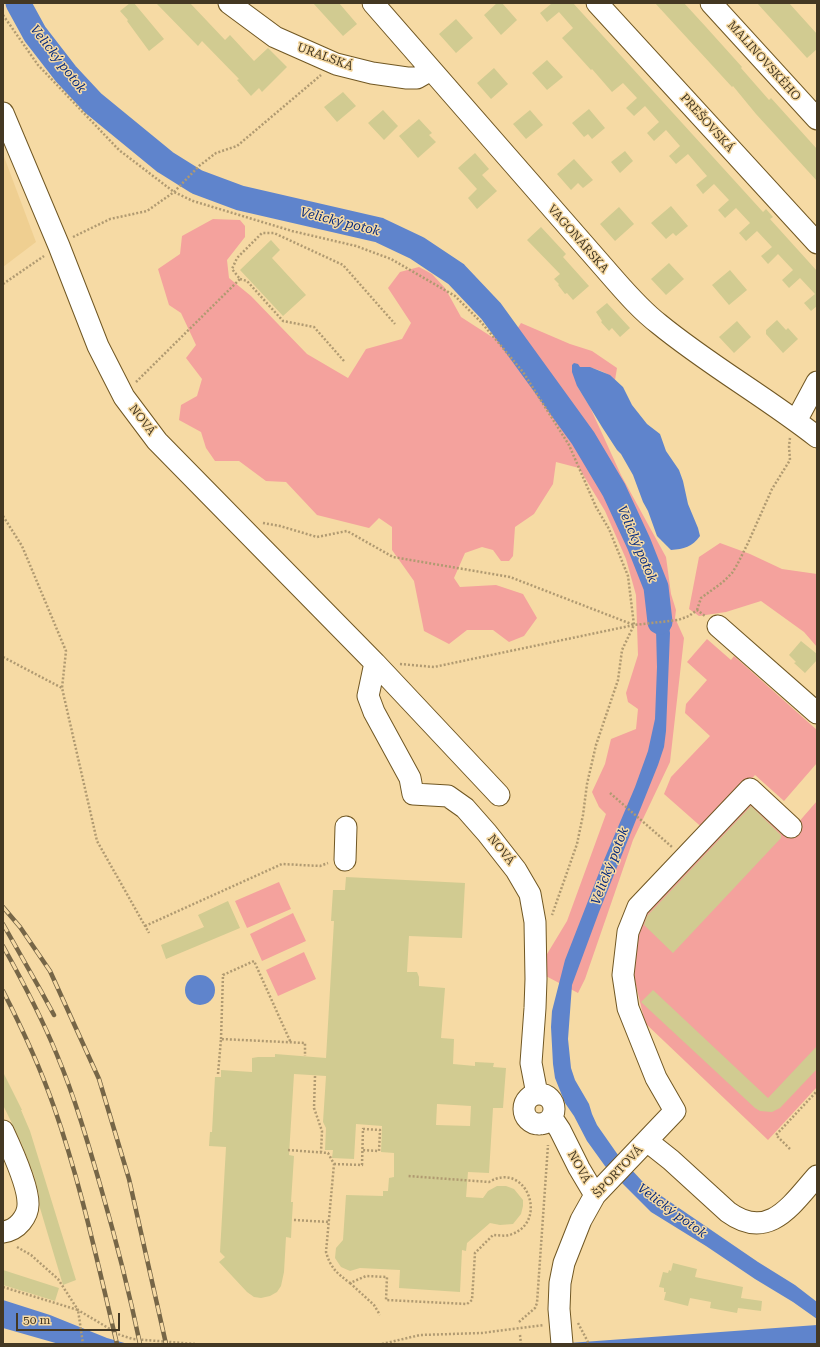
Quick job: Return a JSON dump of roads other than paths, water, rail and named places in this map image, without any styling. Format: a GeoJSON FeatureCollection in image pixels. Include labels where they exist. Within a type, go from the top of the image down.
{"type":"FeatureCollection","features":[{"type":"Feature","properties":{"kind":"street","name":"URALSKÁ"},"geometry":{"type":"LineString","coordinates":[[229,3],[276,37],[336,64],[372,73],[401,78],[417,78],[431,70]]}},
{"type":"Feature","properties":{"kind":"street","name":"PREŠOVSKÁ"},"geometry":{"type":"LineString","coordinates":[[597,3],[817,243]]}},
{"type":"Feature","properties":{"kind":"street","name":"MALINOVSKÉHO"},"geometry":{"type":"LineString","coordinates":[[711,3],[817,119]]}},
{"type":"Feature","properties":{"kind":"street","name":"VAGONÁRSKA"},"geometry":{"type":"LineString","coordinates":[[383,6],[431,70],[614,279],[658,324],[794,427],[817,437]]}},
{"type":"Feature","properties":{"kind":"street","name":"NOVÁ"},"geometry":{"type":"LineString","coordinates":[[3,113],[59,246],[98,346],[124,396],[157,441],[375,663],[499,795]]}},
{"type":"Feature","properties":{"kind":"street"},"geometry":{"type":"LineString","coordinates":[[794,427],[817,382]]}},
{"type":"Feature","properties":{"kind":"street"},"geometry":{"type":"LineString","coordinates":[[718,626],[817,713]]}},
{"type":"Feature","properties":{"kind":"street","name":"NOVÁ"},"geometry":{"type":"LineString","coordinates":[[375,663],[368,696],[374,712],[410,778],[413,794],[448,796],[465,808],[487,832],[516,870],[530,894],[535,922],[536,980],[528,1092],[529,1098],[526,1102],[524,1111],[529,1120],[538,1124],[548,1122],[550,1126],[560,1130],[579,1168],[601,1188]]}},
{"type":"Feature","properties":{"kind":"street"},"geometry":{"type":"LineString","coordinates":[[647,1141],[675,1111],[656,1078],[628,1008],[623,975],[628,932],[638,907],[750,788],[791,827]]}},
{"type":"Feature","properties":{"kind":"street"},"geometry":{"type":"LineString","coordinates":[[338,861],[346,827]]}},
{"type":"Feature","properties":{"kind":"street"},"geometry":{"type":"LineString","coordinates":[[3,1131],[27,1192],[28,1199],[27,1212],[21,1223],[12,1230],[8,1239]]}},
{"type":"Feature","properties":{"kind":"street","name":"ŠPORTOVÁ"},"geometry":{"type":"LineString","coordinates":[[562,1330],[558,1295],[564,1263],[581,1220],[601,1188],[647,1141],[671,1160],[728,1212],[738,1219],[748,1222],[759,1223],[777,1217],[787,1210],[817,1176]]}},
{"type":"Feature","properties":{"kind":"water"},"geometry":{"type":"Polygon","coordinates":[[[574,363],[578,364],[580,367],[590,367],[610,375],[623,387],[632,405],[647,424],[660,434],[666,451],[679,470],[688,504],[698,528],[700,536],[691,545],[680,549],[671,550],[657,536],[633,475],[577,386],[572,372],[572,365],[574,363]]]}},
{"type":"Feature","properties":{"kind":"water"},"geometry":{"type":"Polygon","coordinates":[[[659,586],[670,633],[664,747],[572,985],[568,1039],[571,1068],[575,1080],[589,1104],[597,1125],[618,1155],[642,1181],[657,1193],[758,1262],[795,1285],[817,1302],[817,1319],[793,1302],[651,1212],[605,1166],[587,1141],[574,1116],[565,1103],[555,1078],[551,1027],[552,1011],[565,960],[604,860],[635,787],[648,751],[655,719],[657,667],[656,629],[648,589],[659,586]]]}},
{"type":"Feature","properties":{"kind":"water"},"geometry":{"type":"Polygon","coordinates":[[[200,975],[206,976],[214,984],[214,996],[206,1004],[200,1005],[194,1004],[186,996],[185,990],[186,984],[194,976],[200,975]]]}},
{"type":"Feature","properties":{"kind":"water"},"geometry":{"type":"Polygon","coordinates":[[[3,1300],[50,1315],[107,1338],[128,1344],[59,1344],[3,1328],[3,1300]]]}},
{"type":"Feature","properties":{"kind":"water"},"geometry":{"type":"Polygon","coordinates":[[[817,1325],[817,1344],[555,1344],[817,1325]]]}},
{"type":"Feature","properties":{"kind":"waterway","name":"Velický potok"},"geometry":{"type":"LineString","coordinates":[[18,3],[35,34],[66,74],[93,103],[165,162],[197,182],[240,198],[379,230],[417,248],[456,274],[491,311],[583,438],[614,490],[639,544],[656,587],[660,622]]}},
{"type":"Feature","properties":{"kind":"railway"},"geometry":{"type":"LineString","coordinates":[[3,907],[20,927],[50,971],[99,1079],[129,1179],[166,1344]]}},
{"type":"Feature","properties":{"kind":"railway"},"geometry":{"type":"LineString","coordinates":[[3,924],[54,1015]]}},
{"type":"Feature","properties":{"kind":"railway"},"geometry":{"type":"LineString","coordinates":[[3,946],[45,1027],[64,1071],[91,1154],[112,1227],[140,1344]]}},
{"type":"Feature","properties":{"kind":"railway"},"geometry":{"type":"LineString","coordinates":[[3,991],[37,1062],[64,1136],[73,1165],[117,1344]]}}]}
